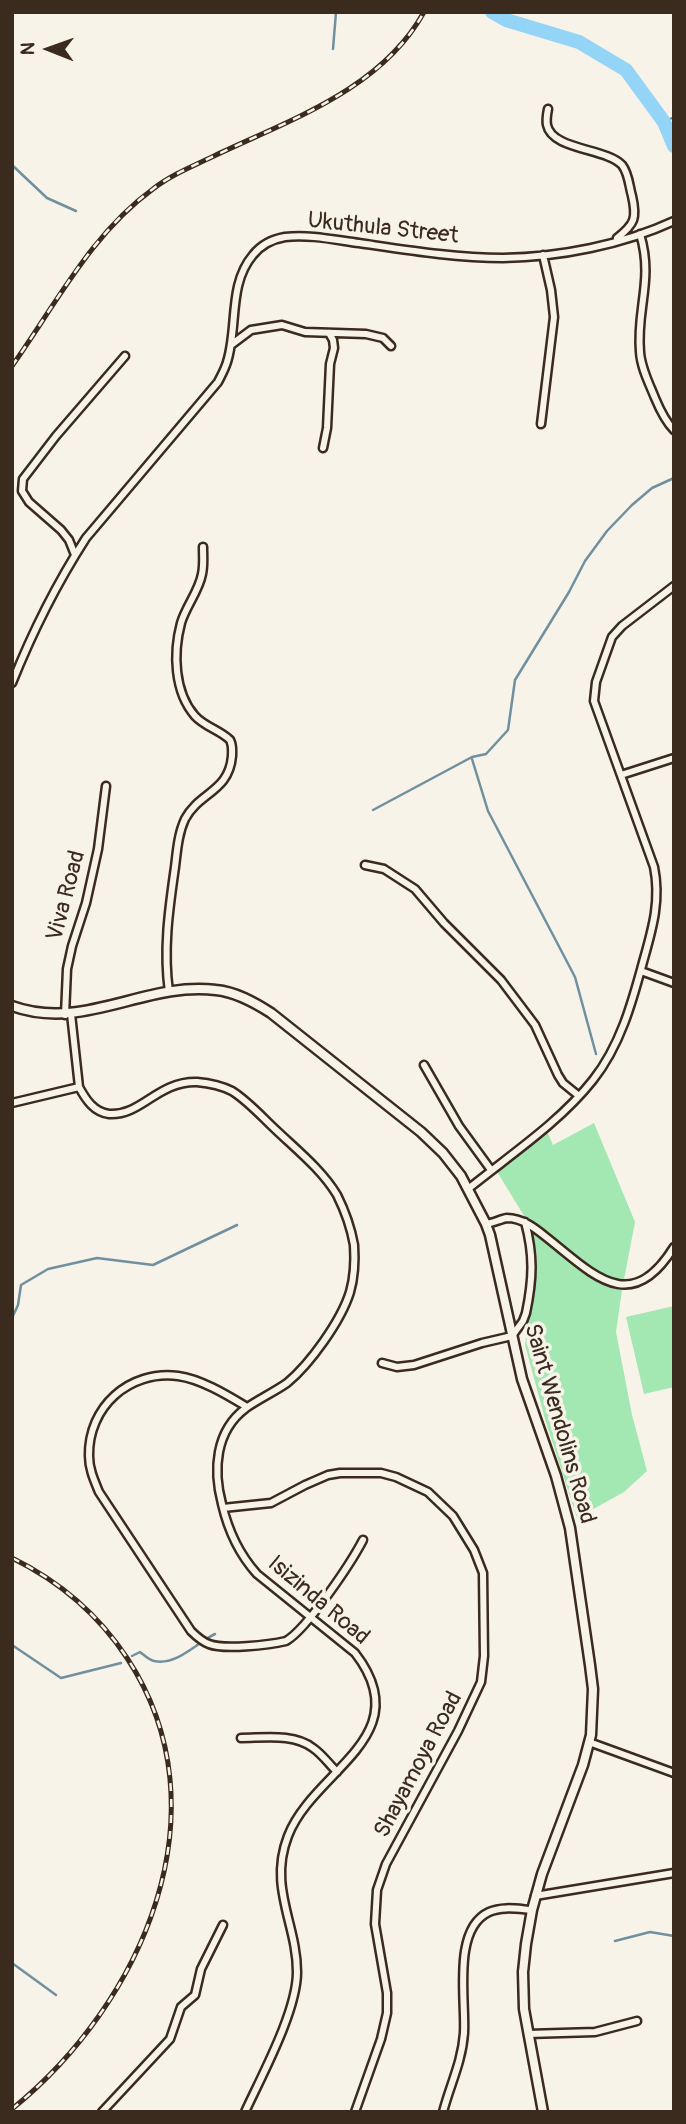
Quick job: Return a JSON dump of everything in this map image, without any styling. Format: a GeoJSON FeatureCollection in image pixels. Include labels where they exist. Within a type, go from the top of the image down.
{"type":"FeatureCollection","features":[{"type":"Feature","properties":{"kind":"street"},"geometry":{"type":"LineString","coordinates":[[548,108],[547,125],[558,138],[569,146],[612,158],[624,168],[635,218],[613,242]]}},
{"type":"Feature","properties":{"kind":"street","name":"Ukuthula Street"},"geometry":{"type":"LineString","coordinates":[[12,683],[37,627],[75,555],[102,518],[211,391],[223,372],[231,345],[237,291],[245,268],[257,251],[285,237],[502,258],[583,249],[640,234],[674,221]]}},
{"type":"Feature","properties":{"kind":"street"},"geometry":{"type":"LineString","coordinates":[[640,234],[647,264],[640,327],[640,355],[659,407],[674,430]]}},
{"type":"Feature","properties":{"kind":"street"},"geometry":{"type":"LineString","coordinates":[[541,424],[554,317],[543,255]]}},
{"type":"Feature","properties":{"kind":"street"},"geometry":{"type":"LineString","coordinates":[[231,345],[257,328],[282,325],[305,332],[366,334],[383,338],[391,346]]}},
{"type":"Feature","properties":{"kind":"street"},"geometry":{"type":"LineString","coordinates":[[323,448],[327,428],[330,364],[334,348],[329,333]]}},
{"type":"Feature","properties":{"kind":"street"},"geometry":{"type":"LineString","coordinates":[[75,555],[61,530],[29,502],[22,491],[23,479],[125,356]]}},
{"type":"Feature","properties":{"kind":"street"},"geometry":{"type":"LineString","coordinates":[[169,992],[167,921],[181,830],[193,807],[229,774],[233,744],[227,737],[201,722],[181,691],[178,641],[181,623],[201,577],[204,547]]}},
{"type":"Feature","properties":{"kind":"street"},"geometry":{"type":"LineString","coordinates":[[468,1189],[562,1113],[579,1096],[594,1079],[619,1036],[641,971],[656,914],[657,883],[654,867],[594,701],[596,682],[612,636],[674,586]]}},
{"type":"Feature","properties":{"kind":"street"},"geometry":{"type":"LineString","coordinates":[[621,775],[674,758]]}},
{"type":"Feature","properties":{"kind":"street","name":"Viva Road"},"geometry":{"type":"LineString","coordinates":[[68,1014],[67,969],[86,904],[98,849],[106,786]]}},
{"type":"Feature","properties":{"kind":"street"},"geometry":{"type":"LineString","coordinates":[[365,865],[384,869],[415,889],[444,923],[501,980],[535,1025],[563,1083],[579,1096]]}},
{"type":"Feature","properties":{"kind":"street"},"geometry":{"type":"LineString","coordinates":[[641,971],[674,983]]}},
{"type":"Feature","properties":{"kind":"street","name":"Saint Wendolins Road"},"geometry":{"type":"LineString","coordinates":[[12,1006],[43,1014],[68,1014],[195,989],[217,990],[237,995],[271,1013],[421,1132],[443,1153],[468,1189],[486,1224],[522,1379],[556,1476],[570,1528],[592,1677],[589,1742],[536,1896],[523,1972],[524,2009],[543,2112]]}},
{"type":"Feature","properties":{"kind":"street"},"geometry":{"type":"LineString","coordinates":[[12,1103],[79,1087],[68,1014]]}},
{"type":"Feature","properties":{"kind":"street"},"geometry":{"type":"LineString","coordinates":[[424,1065],[459,1126],[491,1170]]}},
{"type":"Feature","properties":{"kind":"street","name":"Isizinda Road"},"geometry":{"type":"LineString","coordinates":[[79,1087],[94,1108],[109,1114],[126,1113],[163,1089],[176,1084],[196,1082],[232,1091],[326,1179],[349,1222],[354,1246],[354,1269],[349,1293],[329,1331],[302,1367],[285,1384],[247,1408],[231,1424],[218,1453],[217,1483],[239,1551],[257,1574],[355,1653],[365,1665],[375,1693],[375,1714],[364,1741],[295,1821],[287,1837],[280,1880],[296,1962],[294,1994],[246,2112]]}},
{"type":"Feature","properties":{"kind":"street"},"geometry":{"type":"LineString","coordinates":[[486,1224],[507,1218],[525,1222],[602,1279],[624,1285],[644,1280],[659,1268],[674,1247]]}},
{"type":"Feature","properties":{"kind":"street"},"geometry":{"type":"LineString","coordinates":[[382,1363],[397,1367],[414,1365],[512,1336],[526,1313],[533,1261],[525,1222]]}},
{"type":"Feature","properties":{"kind":"street"},"geometry":{"type":"LineString","coordinates":[[247,1408],[185,1377],[158,1376],[130,1384],[110,1399],[100,1412],[90,1436],[92,1475],[110,1510],[191,1631],[201,1641],[225,1647],[286,1641],[294,1636],[310,1617],[354,1558],[363,1541]]}},
{"type":"Feature","properties":{"kind":"street","name":"Shayamoya Road"},"geometry":{"type":"LineString","coordinates":[[223,1508],[271,1503],[328,1475],[353,1472],[388,1475],[428,1492],[441,1503],[464,1531],[483,1573],[484,1656],[481,1682],[458,1731],[386,1864],[377,1890],[375,1924],[387,1993],[387,2013],[381,2039],[355,2112]]}},
{"type":"Feature","properties":{"kind":"street"},"geometry":{"type":"LineString","coordinates":[[241,1738],[290,1738],[302,1742],[312,1747],[337,1772]]}},
{"type":"Feature","properties":{"kind":"street"},"geometry":{"type":"LineString","coordinates":[[589,1742],[674,1773]]}},
{"type":"Feature","properties":{"kind":"street"},"geometry":{"type":"LineString","coordinates":[[536,1896],[674,1874]]}},
{"type":"Feature","properties":{"kind":"street"},"geometry":{"type":"LineString","coordinates":[[443,2112],[461,2058],[464,2031],[464,1951],[471,1931],[480,1917],[490,1911],[502,1908],[532,1910]]}},
{"type":"Feature","properties":{"kind":"street"},"geometry":{"type":"LineString","coordinates":[[102,2112],[170,2039],[181,2007],[195,1995],[201,1969],[223,1925]]}},
{"type":"Feature","properties":{"kind":"street"},"geometry":{"type":"LineString","coordinates":[[528,2034],[595,2032],[637,2021]]}},
{"type":"Feature","properties":{"kind":"green space"},"geometry":{"type":"Polygon","coordinates":[[[594,1123],[635,1222],[616,1332],[632,1415],[647,1471],[624,1492],[577,1518],[545,1419],[525,1345],[537,1256],[526,1219],[496,1170],[547,1131],[553,1145],[594,1123]]]}},
{"type":"Feature","properties":{"kind":"green space"},"geometry":{"type":"Polygon","coordinates":[[[674,1306],[674,1387],[644,1394],[626,1317],[674,1306]]]}},
{"type":"Feature","properties":{"kind":"waterway"},"geometry":{"type":"LineString","coordinates":[[333,49],[336,12]]}},
{"type":"Feature","properties":{"kind":"waterway"},"geometry":{"type":"LineString","coordinates":[[492,12],[506,20],[579,42],[626,70],[664,122],[674,146]]}},
{"type":"Feature","properties":{"kind":"waterway"},"geometry":{"type":"LineString","coordinates":[[664,122],[674,117]]}},
{"type":"Feature","properties":{"kind":"waterway"},"geometry":{"type":"LineString","coordinates":[[12,165],[47,198],[76,211]]}},
{"type":"Feature","properties":{"kind":"waterway"},"geometry":{"type":"LineString","coordinates":[[373,810],[472,757],[486,754],[508,730],[515,680],[585,561],[607,531],[632,505],[652,488],[674,478]]}},
{"type":"Feature","properties":{"kind":"waterway"},"geometry":{"type":"LineString","coordinates":[[472,759],[488,811],[575,977],[596,1054]]}},
{"type":"Feature","properties":{"kind":"waterway"},"geometry":{"type":"LineString","coordinates":[[12,1318],[18,1305],[21,1285],[48,1269],[97,1258],[153,1265],[237,1225]]}},
{"type":"Feature","properties":{"kind":"waterway"},"geometry":{"type":"LineString","coordinates":[[132,1656],[140,1652],[154,1661],[171,1660],[215,1634]]}},
{"type":"Feature","properties":{"kind":"waterway"},"geometry":{"type":"LineString","coordinates":[[12,1645],[61,1678],[121,1663]]}},
{"type":"Feature","properties":{"kind":"waterway"},"geometry":{"type":"LineString","coordinates":[[615,1941],[650,1932],[674,1936]]}},
{"type":"Feature","properties":{"kind":"waterway"},"geometry":{"type":"LineString","coordinates":[[12,1963],[56,1995]]}},
{"type":"Feature","properties":{"kind":"railway"},"geometry":{"type":"LineString","coordinates":[[12,366],[93,248],[131,207],[175,175],[331,100],[384,62],[406,39],[424,12]]}},
{"type":"Feature","properties":{"kind":"railway"},"geometry":{"type":"LineString","coordinates":[[12,1558],[46,1577],[76,1600],[116,1642],[127,1658],[156,1717],[170,1778],[169,1840],[156,1902],[132,1960],[99,2016],[58,2066],[12,2109]]}}]}
